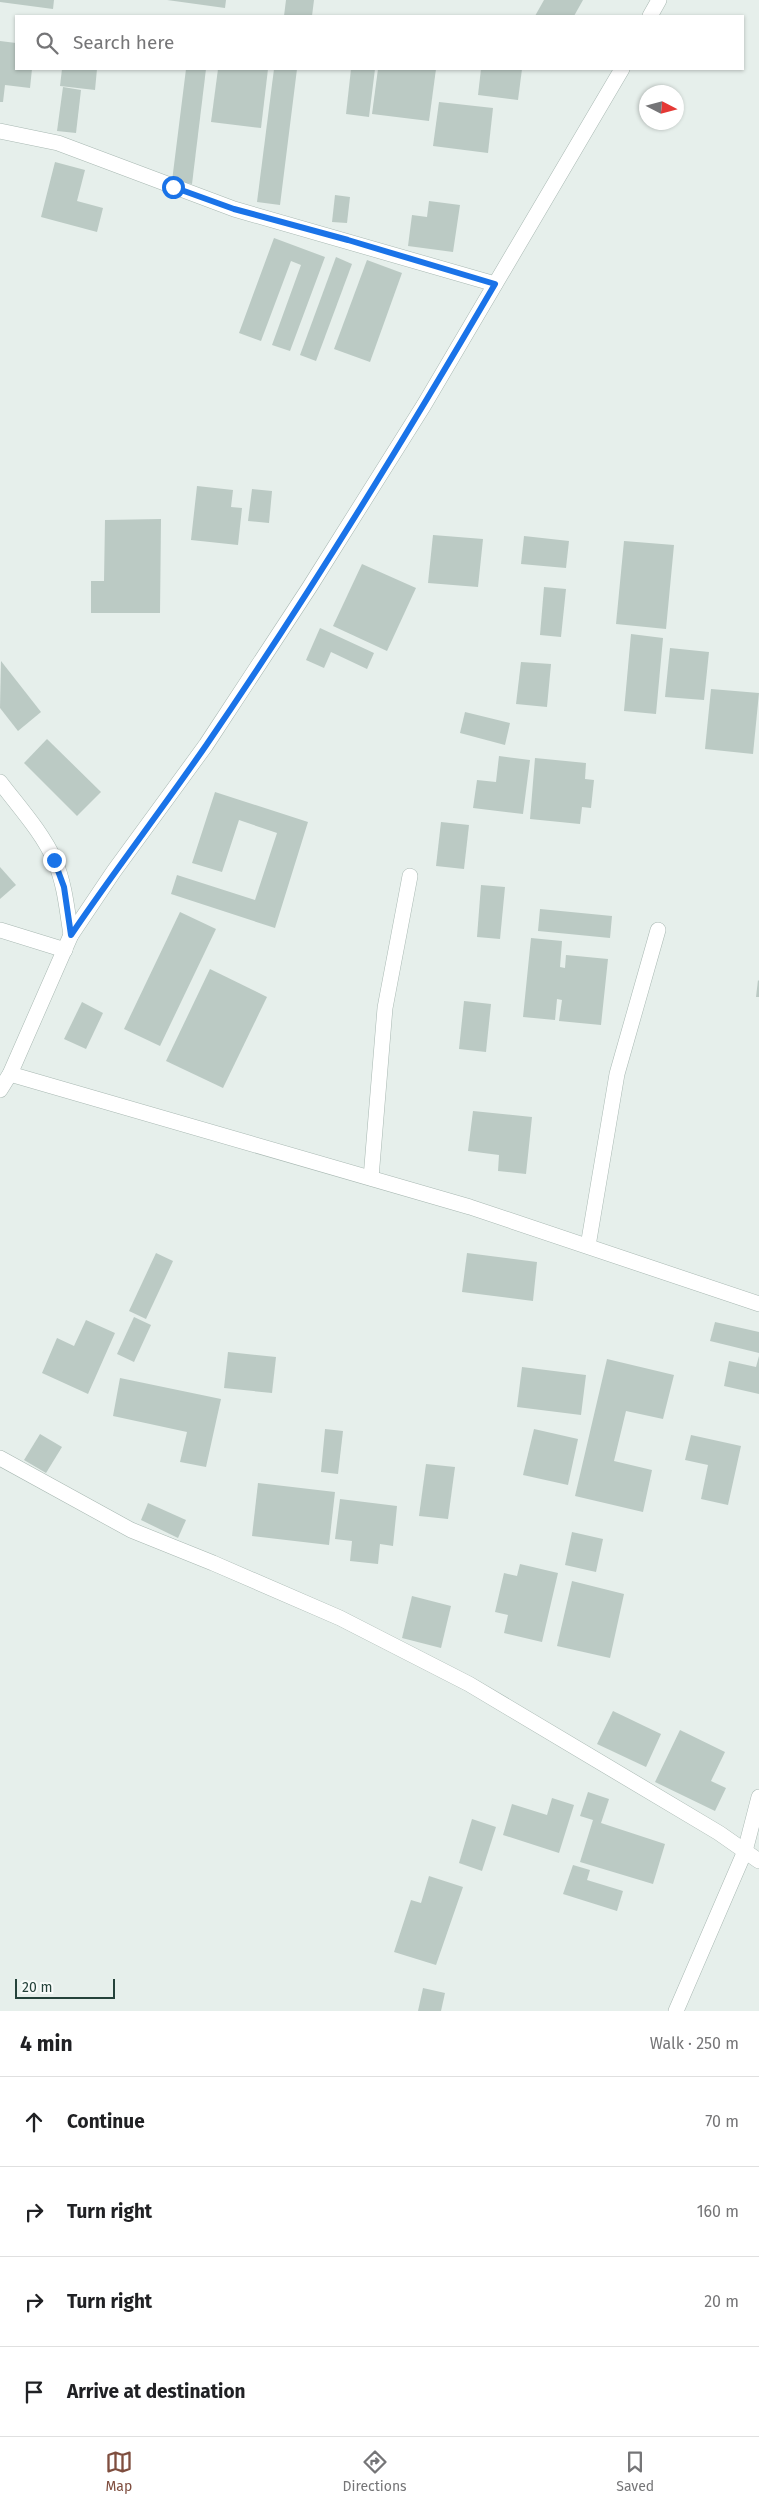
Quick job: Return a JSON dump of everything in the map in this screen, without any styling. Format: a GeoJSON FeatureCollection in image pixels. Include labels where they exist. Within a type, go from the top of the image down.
{"type":"FeatureCollection","features":[{"type":"Feature","properties":{"kind":"street"},"geometry":{"type":"LineString","coordinates":[[651,15],[659,0]]}},
{"type":"Feature","properties":{"kind":"street"},"geometry":{"type":"LineString","coordinates":[[0,1090],[10,1074],[71,935],[114,870],[206,745],[309,588],[424,405],[621,70]]}},
{"type":"Feature","properties":{"kind":"street"},"geometry":{"type":"LineString","coordinates":[[0,131],[58,143],[234,209],[348,240],[495,284]]}},
{"type":"Feature","properties":{"kind":"street"},"geometry":{"type":"LineString","coordinates":[[0,782],[42,838],[54,860],[64,887],[71,935]]}},
{"type":"Feature","properties":{"kind":"street"},"geometry":{"type":"LineString","coordinates":[[371,1178],[385,1008],[410,876]]}},
{"type":"Feature","properties":{"kind":"street"},"geometry":{"type":"LineString","coordinates":[[0,930],[65,950]]}},
{"type":"Feature","properties":{"kind":"street"},"geometry":{"type":"LineString","coordinates":[[588,1246],[617,1074],[658,930]]}},
{"type":"Feature","properties":{"kind":"street"},"geometry":{"type":"LineString","coordinates":[[10,1074],[470,1207],[759,1304]]}},
{"type":"Feature","properties":{"kind":"street"},"geometry":{"type":"LineString","coordinates":[[0,1458],[131,1530],[340,1618],[460,1680],[719,1833],[759,1861]]}},
{"type":"Feature","properties":{"kind":"street"},"geometry":{"type":"LineString","coordinates":[[676,2011],[745,1851],[759,1797]]}},
{"type":"Feature","properties":{"kind":"building"},"geometry":{"type":"Polygon","coordinates":[[[0,0],[54,0],[53,9],[0,2],[0,0]]]}},
{"type":"Feature","properties":{"kind":"building"},"geometry":{"type":"Polygon","coordinates":[[[167,0],[226,0],[225,8],[167,0]]]}},
{"type":"Feature","properties":{"kind":"building"},"geometry":{"type":"Polygon","coordinates":[[[286,0],[314,0],[312,15],[284,15],[286,0]]]}},
{"type":"Feature","properties":{"kind":"building"},"geometry":{"type":"Polygon","coordinates":[[[544,0],[583,0],[575,15],[536,15],[544,0]]]}},
{"type":"Feature","properties":{"kind":"building"},"geometry":{"type":"Polygon","coordinates":[[[0,41],[15,43],[15,70],[32,70],[30,88],[5,85],[3,102],[0,102],[0,41]]]}},
{"type":"Feature","properties":{"kind":"building"},"geometry":{"type":"Polygon","coordinates":[[[62,70],[97,70],[95,90],[60,86],[62,70]]]}},
{"type":"Feature","properties":{"kind":"building"},"geometry":{"type":"Polygon","coordinates":[[[186,70],[206,70],[192,184],[172,181],[186,70]]]}},
{"type":"Feature","properties":{"kind":"building"},"geometry":{"type":"Polygon","coordinates":[[[218,70],[268,70],[261,128],[211,122],[218,70]]]}},
{"type":"Feature","properties":{"kind":"building"},"geometry":{"type":"Polygon","coordinates":[[[274,70],[297,70],[280,205],[257,202],[274,70]]]}},
{"type":"Feature","properties":{"kind":"building"},"geometry":{"type":"Polygon","coordinates":[[[351,70],[375,70],[369,117],[346,114],[351,70]]]}},
{"type":"Feature","properties":{"kind":"building"},"geometry":{"type":"Polygon","coordinates":[[[378,70],[436,70],[429,121],[372,114],[378,70]]]}},
{"type":"Feature","properties":{"kind":"building"},"geometry":{"type":"Polygon","coordinates":[[[481,70],[522,70],[518,100],[478,95],[481,70]]]}},
{"type":"Feature","properties":{"kind":"building"},"geometry":{"type":"Polygon","coordinates":[[[63,87],[81,90],[76,133],[57,131],[63,87]]]}},
{"type":"Feature","properties":{"kind":"building"},"geometry":{"type":"Polygon","coordinates":[[[439,102],[493,108],[488,153],[433,146],[439,102]]]}},
{"type":"Feature","properties":{"kind":"building"},"geometry":{"type":"Polygon","coordinates":[[[55,162],[85,170],[77,201],[103,208],[97,232],[41,217],[55,162]]]}},
{"type":"Feature","properties":{"kind":"building"},"geometry":{"type":"Polygon","coordinates":[[[335,195],[350,197],[347,223],[332,222],[335,195]]]}},
{"type":"Feature","properties":{"kind":"building"},"geometry":{"type":"Polygon","coordinates":[[[429,201],[460,205],[453,252],[408,246],[412,215],[427,217],[429,201]]]}},
{"type":"Feature","properties":{"kind":"building"},"geometry":{"type":"Polygon","coordinates":[[[274,238],[325,257],[290,351],[272,345],[301,265],[291,261],[261,341],[239,333],[274,238]]]}},
{"type":"Feature","properties":{"kind":"building"},"geometry":{"type":"Polygon","coordinates":[[[336,257],[352,264],[316,361],[300,355],[336,257]]]}},
{"type":"Feature","properties":{"kind":"building"},"geometry":{"type":"Polygon","coordinates":[[[367,260],[402,273],[370,362],[334,349],[367,260]]]}},
{"type":"Feature","properties":{"kind":"building"},"geometry":{"type":"Polygon","coordinates":[[[197,486],[233,490],[231,507],[242,508],[238,545],[191,540],[197,486]]]}},
{"type":"Feature","properties":{"kind":"building"},"geometry":{"type":"Polygon","coordinates":[[[252,489],[272,491],[269,523],[248,521],[252,489]]]}},
{"type":"Feature","properties":{"kind":"building"},"geometry":{"type":"Polygon","coordinates":[[[161,519],[160,613],[91,613],[91,581],[104,581],[105,520],[161,519]]]}},
{"type":"Feature","properties":{"kind":"building"},"geometry":{"type":"Polygon","coordinates":[[[433,535],[483,539],[478,587],[428,583],[433,535]]]}},
{"type":"Feature","properties":{"kind":"building"},"geometry":{"type":"Polygon","coordinates":[[[524,536],[569,541],[566,568],[521,564],[524,536]]]}},
{"type":"Feature","properties":{"kind":"building"},"geometry":{"type":"Polygon","coordinates":[[[624,541],[674,545],[666,629],[616,624],[624,541]]]}},
{"type":"Feature","properties":{"kind":"building"},"geometry":{"type":"Polygon","coordinates":[[[362,564],[416,588],[387,651],[333,626],[362,564]]]}},
{"type":"Feature","properties":{"kind":"building"},"geometry":{"type":"Polygon","coordinates":[[[544,587],[566,589],[561,637],[540,635],[544,587]]]}},
{"type":"Feature","properties":{"kind":"building"},"geometry":{"type":"Polygon","coordinates":[[[320,628],[374,653],[367,669],[331,652],[324,668],[306,660],[320,628]]]}},
{"type":"Feature","properties":{"kind":"building"},"geometry":{"type":"Polygon","coordinates":[[[631,634],[663,638],[656,714],[624,711],[631,634]]]}},
{"type":"Feature","properties":{"kind":"building"},"geometry":{"type":"Polygon","coordinates":[[[670,648],[709,652],[704,700],[665,697],[670,648]]]}},
{"type":"Feature","properties":{"kind":"building"},"geometry":{"type":"Polygon","coordinates":[[[1,661],[41,712],[18,731],[0,708],[1,661]]]}},
{"type":"Feature","properties":{"kind":"building"},"geometry":{"type":"Polygon","coordinates":[[[521,662],[551,664],[547,707],[516,704],[521,662]]]}},
{"type":"Feature","properties":{"kind":"building"},"geometry":{"type":"Polygon","coordinates":[[[711,689],[759,693],[753,754],[705,749],[711,689]]]}},
{"type":"Feature","properties":{"kind":"building"},"geometry":{"type":"Polygon","coordinates":[[[465,712],[510,723],[505,745],[460,733],[465,712]]]}},
{"type":"Feature","properties":{"kind":"building"},"geometry":{"type":"Polygon","coordinates":[[[47,739],[101,792],[77,816],[24,763],[47,739]]]}},
{"type":"Feature","properties":{"kind":"building"},"geometry":{"type":"Polygon","coordinates":[[[499,756],[530,760],[523,814],[473,808],[477,780],[496,782],[499,756]]]}},
{"type":"Feature","properties":{"kind":"building"},"geometry":{"type":"Polygon","coordinates":[[[535,758],[586,763],[585,779],[594,780],[591,808],[582,807],[580,824],[530,819],[535,758]]]}},
{"type":"Feature","properties":{"kind":"building"},"geometry":{"type":"Polygon","coordinates":[[[215,792],[308,822],[275,928],[171,894],[177,875],[255,900],[277,833],[239,820],[222,872],[192,863],[215,792]]]}},
{"type":"Feature","properties":{"kind":"building"},"geometry":{"type":"Polygon","coordinates":[[[441,822],[469,825],[464,869],[436,866],[441,822]]]}},
{"type":"Feature","properties":{"kind":"building"},"geometry":{"type":"Polygon","coordinates":[[[0,867],[16,885],[0,899],[0,867]]]}},
{"type":"Feature","properties":{"kind":"building"},"geometry":{"type":"Polygon","coordinates":[[[481,885],[505,887],[500,939],[477,937],[481,885]]]}},
{"type":"Feature","properties":{"kind":"building"},"geometry":{"type":"Polygon","coordinates":[[[540,909],[612,916],[610,938],[538,931],[540,909]]]}},
{"type":"Feature","properties":{"kind":"building"},"geometry":{"type":"Polygon","coordinates":[[[180,912],[216,929],[160,1046],[124,1029],[180,912]]]}},
{"type":"Feature","properties":{"kind":"building"},"geometry":{"type":"Polygon","coordinates":[[[531,938],[562,941],[560,967],[565,968],[566,955],[608,959],[601,1025],[559,1021],[562,1000],[557,999],[555,1020],[523,1017],[531,938]]]}},
{"type":"Feature","properties":{"kind":"building"},"geometry":{"type":"Polygon","coordinates":[[[210,969],[267,997],[223,1088],[166,1061],[210,969]]]}},
{"type":"Feature","properties":{"kind":"building"},"geometry":{"type":"Polygon","coordinates":[[[758,980],[759,997],[756,997],[758,980]]]}},
{"type":"Feature","properties":{"kind":"building"},"geometry":{"type":"Polygon","coordinates":[[[464,1001],[491,1004],[486,1052],[459,1049],[464,1001]]]}},
{"type":"Feature","properties":{"kind":"building"},"geometry":{"type":"Polygon","coordinates":[[[82,1002],[103,1013],[86,1049],[64,1039],[82,1002]]]}},
{"type":"Feature","properties":{"kind":"building"},"geometry":{"type":"Polygon","coordinates":[[[473,1111],[532,1117],[526,1174],[498,1171],[499,1155],[468,1151],[473,1111]]]}},
{"type":"Feature","properties":{"kind":"building"},"geometry":{"type":"Polygon","coordinates":[[[156,1253],[173,1261],[146,1319],[129,1311],[156,1253]]]}},
{"type":"Feature","properties":{"kind":"building"},"geometry":{"type":"Polygon","coordinates":[[[467,1253],[537,1262],[533,1301],[462,1292],[467,1253]]]}},
{"type":"Feature","properties":{"kind":"building"},"geometry":{"type":"Polygon","coordinates":[[[134,1317],[151,1325],[134,1362],[117,1354],[134,1317]]]}},
{"type":"Feature","properties":{"kind":"building"},"geometry":{"type":"Polygon","coordinates":[[[86,1320],[115,1333],[88,1394],[42,1373],[57,1338],[74,1346],[86,1320]]]}},
{"type":"Feature","properties":{"kind":"building"},"geometry":{"type":"Polygon","coordinates":[[[715,1322],[759,1332],[759,1353],[710,1341],[715,1322]]]}},
{"type":"Feature","properties":{"kind":"building"},"geometry":{"type":"Polygon","coordinates":[[[228,1352],[276,1357],[272,1393],[224,1388],[228,1352]]]}},
{"type":"Feature","properties":{"kind":"building"},"geometry":{"type":"Polygon","coordinates":[[[759,1356],[759,1394],[724,1386],[729,1361],[756,1367],[759,1356]]]}},
{"type":"Feature","properties":{"kind":"building"},"geometry":{"type":"Polygon","coordinates":[[[607,1359],[674,1375],[663,1419],[626,1411],[614,1461],[652,1470],[643,1512],[575,1496],[607,1359]]]}},
{"type":"Feature","properties":{"kind":"building"},"geometry":{"type":"Polygon","coordinates":[[[522,1367],[586,1375],[581,1415],[517,1407],[522,1367]]]}},
{"type":"Feature","properties":{"kind":"building"},"geometry":{"type":"Polygon","coordinates":[[[120,1378],[221,1399],[206,1467],[180,1462],[187,1432],[113,1416],[120,1378]]]}},
{"type":"Feature","properties":{"kind":"building"},"geometry":{"type":"Polygon","coordinates":[[[325,1429],[343,1431],[338,1474],[321,1472],[325,1429]]]}},
{"type":"Feature","properties":{"kind":"building"},"geometry":{"type":"Polygon","coordinates":[[[534,1429],[578,1439],[568,1485],[523,1475],[534,1429]]]}},
{"type":"Feature","properties":{"kind":"building"},"geometry":{"type":"Polygon","coordinates":[[[40,1434],[62,1447],[46,1473],[24,1460],[40,1434]]]}},
{"type":"Feature","properties":{"kind":"building"},"geometry":{"type":"Polygon","coordinates":[[[691,1435],[741,1446],[728,1505],[701,1499],[708,1465],[685,1460],[691,1435]]]}},
{"type":"Feature","properties":{"kind":"building"},"geometry":{"type":"Polygon","coordinates":[[[426,1464],[455,1467],[448,1519],[419,1516],[426,1464]]]}},
{"type":"Feature","properties":{"kind":"building"},"geometry":{"type":"Polygon","coordinates":[[[258,1483],[335,1492],[329,1545],[252,1536],[258,1483]]]}},
{"type":"Feature","properties":{"kind":"building"},"geometry":{"type":"Polygon","coordinates":[[[340,1499],[397,1506],[393,1546],[380,1544],[378,1564],[350,1561],[352,1541],[335,1539],[340,1499]]]}},
{"type":"Feature","properties":{"kind":"building"},"geometry":{"type":"Polygon","coordinates":[[[148,1503],[186,1520],[178,1538],[141,1520],[148,1503]]]}},
{"type":"Feature","properties":{"kind":"building"},"geometry":{"type":"Polygon","coordinates":[[[572,1532],[603,1539],[596,1572],[565,1565],[572,1532]]]}},
{"type":"Feature","properties":{"kind":"building"},"geometry":{"type":"Polygon","coordinates":[[[520,1564],[558,1573],[542,1642],[504,1633],[508,1615],[495,1612],[504,1573],[517,1576],[520,1564]]]}},
{"type":"Feature","properties":{"kind":"building"},"geometry":{"type":"Polygon","coordinates":[[[572,1581],[624,1594],[610,1658],[557,1646],[572,1581]]]}},
{"type":"Feature","properties":{"kind":"building"},"geometry":{"type":"Polygon","coordinates":[[[412,1596],[451,1606],[441,1648],[402,1638],[412,1596]]]}},
{"type":"Feature","properties":{"kind":"building"},"geometry":{"type":"Polygon","coordinates":[[[613,1711],[661,1734],[646,1767],[597,1744],[613,1711]]]}},
{"type":"Feature","properties":{"kind":"building"},"geometry":{"type":"Polygon","coordinates":[[[680,1730],[725,1752],[711,1781],[726,1788],[715,1811],[655,1782],[680,1730]]]}},
{"type":"Feature","properties":{"kind":"building"},"geometry":{"type":"Polygon","coordinates":[[[588,1792],[609,1799],[601,1823],[665,1844],[653,1884],[580,1862],[593,1820],[580,1816],[588,1792]]]}},
{"type":"Feature","properties":{"kind":"building"},"geometry":{"type":"Polygon","coordinates":[[[552,1798],[574,1805],[559,1853],[503,1835],[512,1804],[547,1815],[552,1798]]]}},
{"type":"Feature","properties":{"kind":"building"},"geometry":{"type":"Polygon","coordinates":[[[472,1819],[496,1827],[482,1871],[459,1863],[472,1819]]]}},
{"type":"Feature","properties":{"kind":"building"},"geometry":{"type":"Polygon","coordinates":[[[573,1865],[590,1870],[587,1880],[623,1891],[617,1911],[563,1894],[573,1865]]]}},
{"type":"Feature","properties":{"kind":"building"},"geometry":{"type":"Polygon","coordinates":[[[429,1876],[463,1887],[436,1965],[394,1952],[411,1900],[421,1903],[429,1876]]]}},
{"type":"Feature","properties":{"kind":"building"},"geometry":{"type":"Polygon","coordinates":[[[423,1988],[445,1993],[441,2011],[418,2011],[423,1988]]]}},
{"type":"Feature","properties":{"kind":"route"},"geometry":{"type":"LineString","coordinates":[[54,860],[64,887],[71,935],[114,870],[206,745],[309,588],[424,405],[495,284],[348,240],[234,209],[173,187]]}}]}
